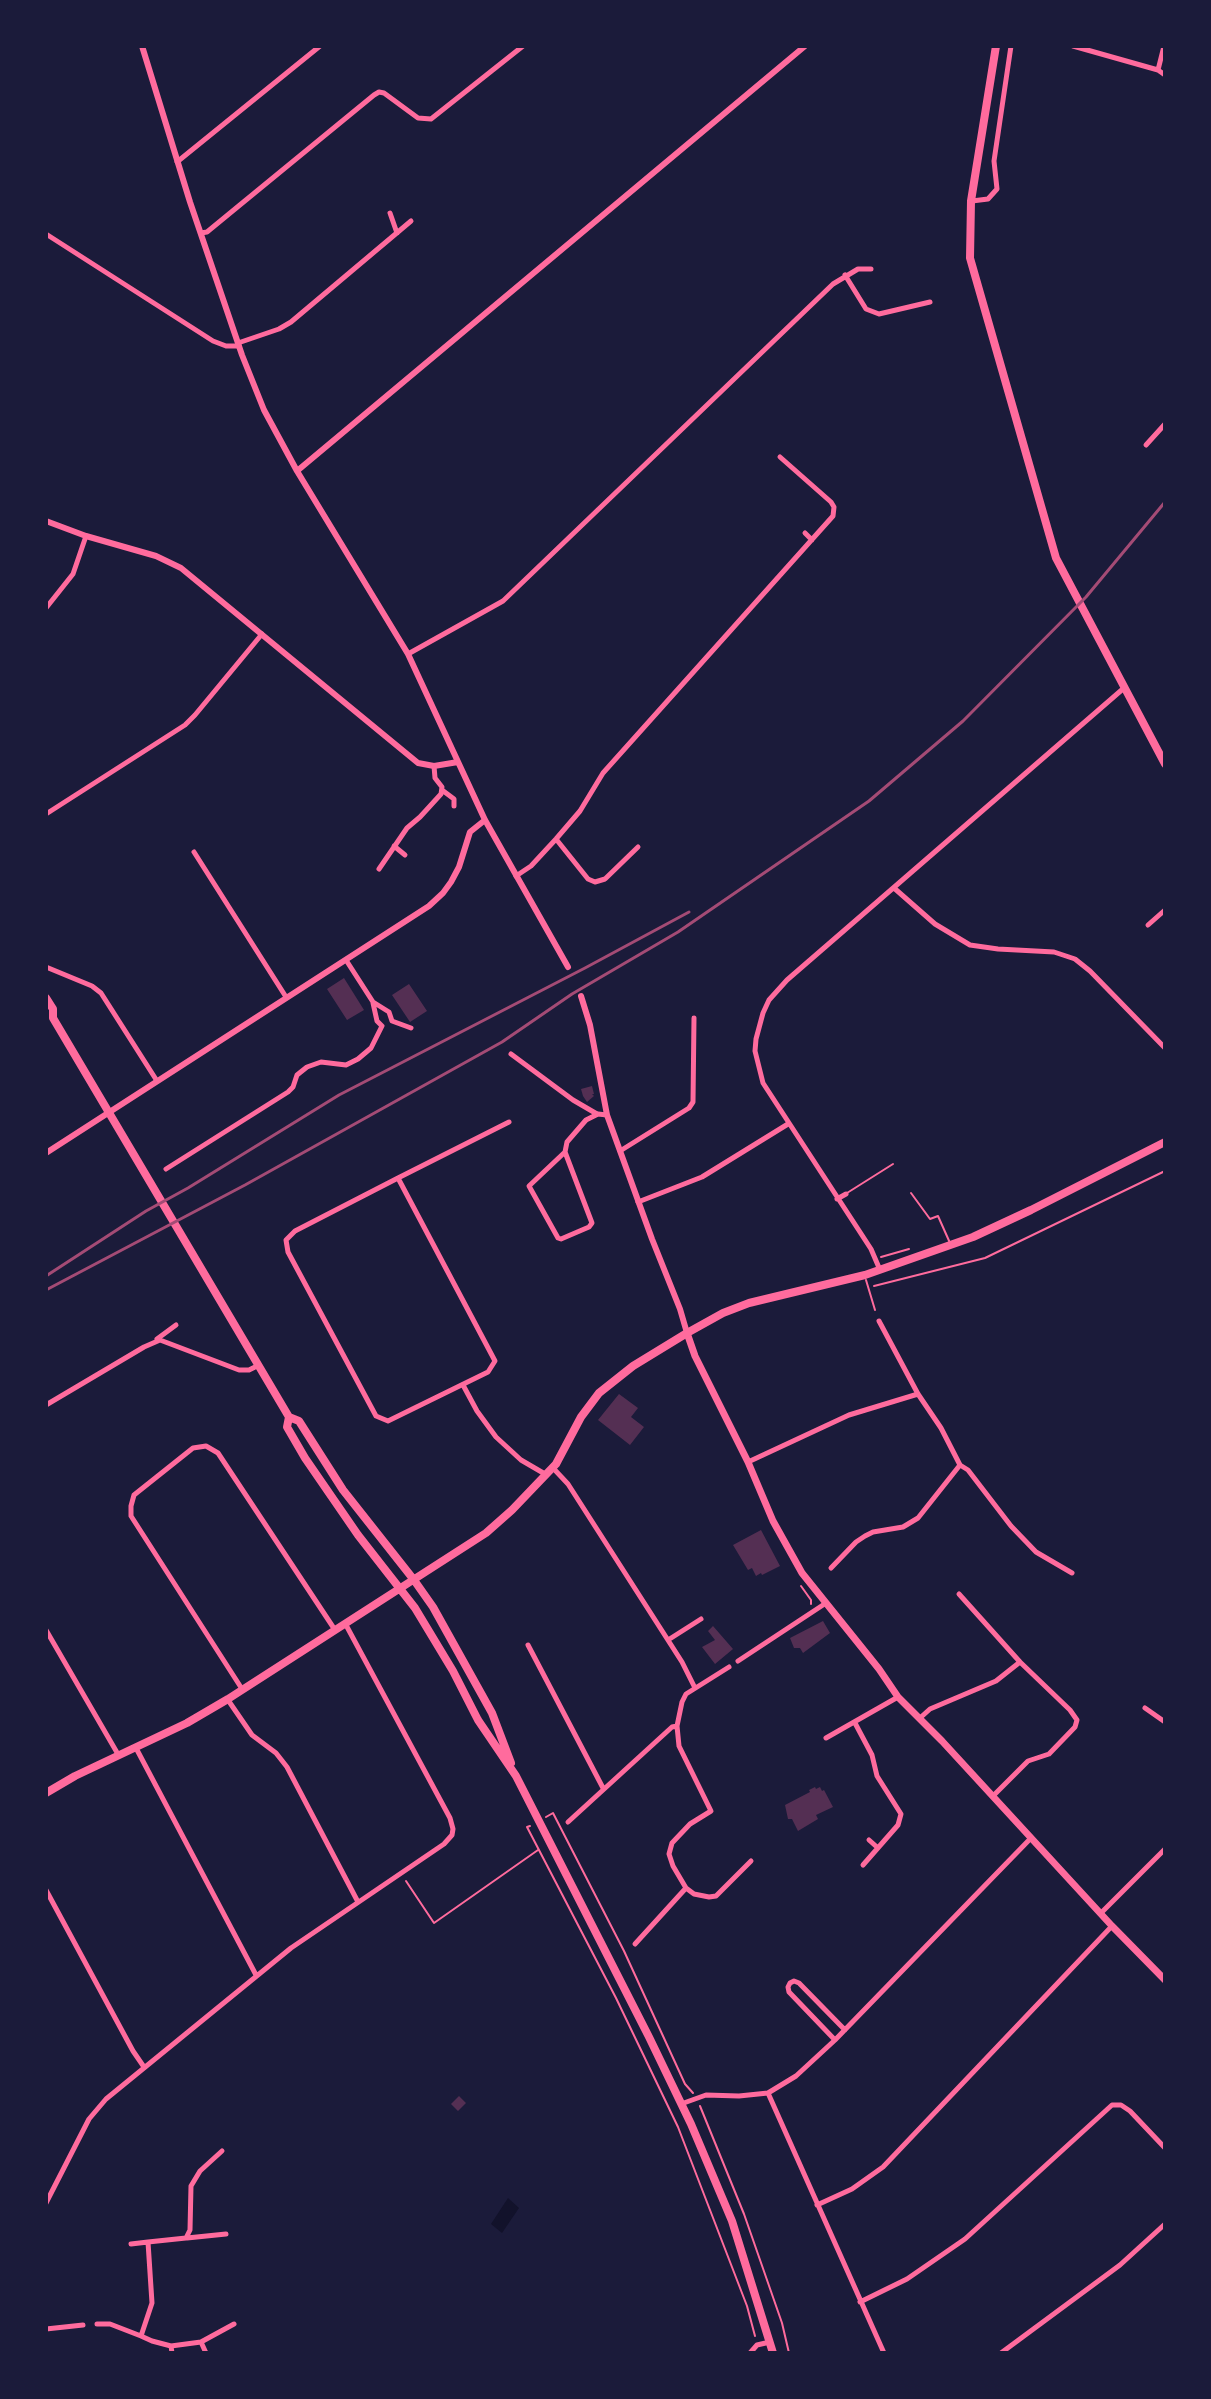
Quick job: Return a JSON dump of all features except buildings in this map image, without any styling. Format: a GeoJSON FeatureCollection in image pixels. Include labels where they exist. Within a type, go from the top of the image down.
{"type":"FeatureCollection","features":[{"type":"Feature","properties":{"kind":"highway"},"geometry":{"type":"LineString","coordinates":[[996,46],[971,201],[970,258],[1050,540],[1067,582],[1165,764]]}},
{"type":"Feature","properties":{"kind":"highway"},"geometry":{"type":"LineString","coordinates":[[46,998],[53,1009],[50,1016],[97,1090],[289,1417],[299,1421],[343,1490],[433,1607],[492,1713],[516,1776],[681,2104],[732,2221],[773,2353]]}},
{"type":"Feature","properties":{"kind":"highway"},"geometry":{"type":"LineString","coordinates":[[46,1793],[228,1699],[486,1533],[549,1471],[599,1393],[633,1366],[687,1333],[749,1303],[865,1275],[951,1245],[1031,1210],[1165,1142]]}},
{"type":"Feature","properties":{"kind":"highway"},"geometry":{"type":"LineString","coordinates":[[289,1417],[287,1427],[328,1493],[415,1608],[478,1720],[516,1776]]}},
{"type":"Feature","properties":{"kind":"main road"},"geometry":{"type":"LineString","coordinates":[[687,1333],[773,1521],[802,1573],[898,1697],[1165,1980]]}},
{"type":"Feature","properties":{"kind":"street"},"geometry":{"type":"LineString","coordinates":[[142,46],[177,162],[264,410],[297,471],[408,654],[479,809],[568,967]]}},
{"type":"Feature","properties":{"kind":"street"},"geometry":{"type":"LineString","coordinates":[[177,162],[320,46]]}},
{"type":"Feature","properties":{"kind":"street"},"geometry":{"type":"LineString","coordinates":[[201,233],[207,232],[379,92],[418,118],[431,119],[523,46]]}},
{"type":"Feature","properties":{"kind":"street"},"geometry":{"type":"LineString","coordinates":[[297,471],[805,46]]}},
{"type":"Feature","properties":{"kind":"street"},"geometry":{"type":"LineString","coordinates":[[971,201],[988,199],[997,189],[994,161],[1011,46]]}},
{"type":"Feature","properties":{"kind":"street"},"geometry":{"type":"LineString","coordinates":[[1073,46],[1158,70],[1165,75]]}},
{"type":"Feature","properties":{"kind":"street"},"geometry":{"type":"LineString","coordinates":[[1158,70],[1164,46]]}},
{"type":"Feature","properties":{"kind":"street"},"geometry":{"type":"LineString","coordinates":[[390,213],[397,233]]}},
{"type":"Feature","properties":{"kind":"street"},"geometry":{"type":"LineString","coordinates":[[46,234],[213,341],[226,346],[239,345],[291,322],[411,221]]}},
{"type":"Feature","properties":{"kind":"street"},"geometry":{"type":"LineString","coordinates":[[408,654],[503,601],[845,275],[858,269],[871,269]]}},
{"type":"Feature","properties":{"kind":"street"},"geometry":{"type":"LineString","coordinates":[[845,275],[866,309],[879,314],[930,302]]}},
{"type":"Feature","properties":{"kind":"street"},"geometry":{"type":"LineString","coordinates":[[1146,445],[1165,424]]}},
{"type":"Feature","properties":{"kind":"street"},"geometry":{"type":"LineString","coordinates":[[516,876],[531,866],[556,839],[580,811],[603,773],[833,516],[834,507],[780,457]]}},
{"type":"Feature","properties":{"kind":"street"},"geometry":{"type":"LineString","coordinates":[[46,521],[141,551],[181,568],[408,755],[423,765],[458,762]]}},
{"type":"Feature","properties":{"kind":"street"},"geometry":{"type":"LineString","coordinates":[[805,533],[812,540]]}},
{"type":"Feature","properties":{"kind":"street"},"geometry":{"type":"LineString","coordinates":[[46,608],[73,574],[86,536]]}},
{"type":"Feature","properties":{"kind":"street"},"geometry":{"type":"LineString","coordinates":[[46,814],[185,725],[263,634]]}},
{"type":"Feature","properties":{"kind":"street"},"geometry":{"type":"LineString","coordinates":[[880,1270],[871,1249],[763,1083],[756,1062],[756,1039],[763,1013],[769,1000],[787,980],[1124,688]]}},
{"type":"Feature","properties":{"kind":"street"},"geometry":{"type":"LineString","coordinates":[[434,766],[442,790],[454,799],[454,806]]}},
{"type":"Feature","properties":{"kind":"street"},"geometry":{"type":"LineString","coordinates":[[379,869],[407,828],[442,790]]}},
{"type":"Feature","properties":{"kind":"street"},"geometry":{"type":"LineString","coordinates":[[46,1153],[424,910],[443,893],[459,867],[470,832],[485,820]]}},
{"type":"Feature","properties":{"kind":"street"},"geometry":{"type":"LineString","coordinates":[[556,839],[588,879],[595,882],[605,879],[638,847]]}},
{"type":"Feature","properties":{"kind":"street"},"geometry":{"type":"LineString","coordinates":[[394,846],[405,855]]}},
{"type":"Feature","properties":{"kind":"street"},"geometry":{"type":"LineString","coordinates":[[194,852],[286,997]]}},
{"type":"Feature","properties":{"kind":"street"},"geometry":{"type":"LineString","coordinates":[[894,888],[935,924],[963,941],[982,947],[1065,954],[1075,959],[1165,1048]]}},
{"type":"Feature","properties":{"kind":"street"},"geometry":{"type":"LineString","coordinates":[[1148,925],[1165,910]]}},
{"type":"Feature","properties":{"kind":"street"},"geometry":{"type":"LineString","coordinates":[[346,960],[373,1002],[377,1021],[382,1026]]}},
{"type":"Feature","properties":{"kind":"street"},"geometry":{"type":"LineString","coordinates":[[46,967],[92,986],[101,993],[157,1081]]}},
{"type":"Feature","properties":{"kind":"street"},"geometry":{"type":"LineString","coordinates":[[581,996],[590,1025],[607,1115],[687,1333]]}},
{"type":"Feature","properties":{"kind":"street"},"geometry":{"type":"LineString","coordinates":[[373,1002],[389,1012],[392,1021]]}},
{"type":"Feature","properties":{"kind":"street"},"geometry":{"type":"LineString","coordinates":[[620,1151],[689,1108],[693,1102],[694,1018]]}},
{"type":"Feature","properties":{"kind":"street"},"geometry":{"type":"LineString","coordinates":[[382,1026],[392,1021]]}},
{"type":"Feature","properties":{"kind":"street"},"geometry":{"type":"LineString","coordinates":[[392,1021],[411,1028]]}},
{"type":"Feature","properties":{"kind":"street"},"geometry":{"type":"LineString","coordinates":[[166,1169],[288,1092],[301,1071],[321,1062],[353,1063],[365,1054],[382,1026]]}},
{"type":"Feature","properties":{"kind":"street"},"geometry":{"type":"LineString","coordinates":[[511,1054],[573,1100],[598,1114],[607,1115]]}},
{"type":"Feature","properties":{"kind":"street"},"geometry":{"type":"LineString","coordinates":[[565,1152],[529,1186],[561,1239],[592,1223],[565,1152],[567,1142],[586,1120],[598,1114]]}},
{"type":"Feature","properties":{"kind":"street"},"geometry":{"type":"LineString","coordinates":[[398,1178],[495,1361],[488,1372],[393,1421],[381,1420],[376,1416],[288,1252],[286,1240],[295,1231],[398,1178],[509,1122]]}},
{"type":"Feature","properties":{"kind":"street"},"geometry":{"type":"LineString","coordinates":[[638,1202],[702,1177],[788,1124]]}},
{"type":"Feature","properties":{"kind":"street"},"geometry":{"type":"LineString","coordinates":[[837,1199],[846,1194]]}},
{"type":"Feature","properties":{"kind":"street"},"geometry":{"type":"LineString","coordinates":[[879,1321],[960,1465],[968,1470],[1011,1526],[1036,1552],[1072,1573]]}},
{"type":"Feature","properties":{"kind":"street"},"geometry":{"type":"LineString","coordinates":[[46,1405],[153,1342],[176,1325]]}},
{"type":"Feature","properties":{"kind":"street"},"geometry":{"type":"LineString","coordinates":[[153,1342],[168,1341],[239,1370],[249,1370],[259,1365]]}},
{"type":"Feature","properties":{"kind":"street"},"geometry":{"type":"LineString","coordinates":[[463,1385],[496,1437],[521,1460],[549,1471],[568,1484],[668,1640],[695,1688]]}},
{"type":"Feature","properties":{"kind":"street"},"geometry":{"type":"LineString","coordinates":[[748,1462],[849,1415],[918,1394]]}},
{"type":"Feature","properties":{"kind":"street"},"geometry":{"type":"LineString","coordinates":[[242,1690],[131,1516],[134,1495],[189,1451],[206,1446],[218,1453],[336,1632]]}},
{"type":"Feature","properties":{"kind":"street"},"geometry":{"type":"LineString","coordinates":[[831,1568],[865,1536],[903,1527],[918,1518],[960,1465]]}},
{"type":"Feature","properties":{"kind":"street"},"geometry":{"type":"LineString","coordinates":[[959,1594],[1020,1662],[1057,1697],[1077,1723],[1049,1754],[1032,1759],[993,1796]]}},
{"type":"Feature","properties":{"kind":"street"},"geometry":{"type":"LineString","coordinates":[[738,1661],[826,1602]]}},
{"type":"Feature","properties":{"kind":"street"},"geometry":{"type":"LineString","coordinates":[[668,1640],[701,1619]]}},
{"type":"Feature","properties":{"kind":"street"},"geometry":{"type":"LineString","coordinates":[[46,2203],[49,2190],[98,2108],[256,1975],[449,1839],[452,1824],[346,1625]]}},
{"type":"Feature","properties":{"kind":"street"},"geometry":{"type":"LineString","coordinates":[[46,1630],[119,1756]]}},
{"type":"Feature","properties":{"kind":"street"},"geometry":{"type":"LineString","coordinates":[[528,1645],[603,1788]]}},
{"type":"Feature","properties":{"kind":"street"},"geometry":{"type":"LineString","coordinates":[[920,1718],[930,1709],[996,1681],[1020,1662]]}},
{"type":"Feature","properties":{"kind":"street"},"geometry":{"type":"LineString","coordinates":[[729,1667],[683,1698],[677,1726],[679,1746],[711,1811],[679,1833],[669,1848],[670,1861],[686,1888],[701,1897],[716,1896],[751,1861]]}},
{"type":"Feature","properties":{"kind":"street"},"geometry":{"type":"LineString","coordinates":[[826,1738],[898,1697]]}},
{"type":"Feature","properties":{"kind":"street"},"geometry":{"type":"LineString","coordinates":[[228,1699],[252,1735],[276,1753],[287,1767],[358,1902]]}},
{"type":"Feature","properties":{"kind":"street"},"geometry":{"type":"LineString","coordinates":[[1145,1708],[1165,1722]]}},
{"type":"Feature","properties":{"kind":"street"},"geometry":{"type":"LineString","coordinates":[[855,1723],[870,1748],[877,1776],[901,1814],[898,1825],[863,1865]]}},
{"type":"Feature","properties":{"kind":"street"},"geometry":{"type":"LineString","coordinates":[[568,1822],[672,1727],[677,1726]]}},
{"type":"Feature","properties":{"kind":"street"},"geometry":{"type":"LineString","coordinates":[[136,1748],[256,1975]]}},
{"type":"Feature","properties":{"kind":"street"},"geometry":{"type":"LineString","coordinates":[[681,2104],[706,2095],[768,2093],[796,2076],[845,2030],[1031,1838]]}},
{"type":"Feature","properties":{"kind":"street"},"geometry":{"type":"LineString","coordinates":[[869,1840],[878,1848]]}},
{"type":"Feature","properties":{"kind":"street"},"geometry":{"type":"LineString","coordinates":[[1100,1914],[1165,1849]]}},
{"type":"Feature","properties":{"kind":"street"},"geometry":{"type":"LineString","coordinates":[[635,1944],[686,1888]]}},
{"type":"Feature","properties":{"kind":"street"},"geometry":{"type":"LineString","coordinates":[[46,1890],[144,2067]]}},
{"type":"Feature","properties":{"kind":"street"},"geometry":{"type":"LineString","coordinates":[[817,2205],[852,2189],[883,2167],[1112,1926]]}},
{"type":"Feature","properties":{"kind":"street"},"geometry":{"type":"LineString","coordinates":[[835,2040],[789,1992],[790,1983],[799,1983],[845,2030]]}},
{"type":"Feature","properties":{"kind":"street"},"geometry":{"type":"LineString","coordinates":[[768,2093],[884,2353]]}},
{"type":"Feature","properties":{"kind":"street"},"geometry":{"type":"LineString","coordinates":[[860,2302],[907,2279],[956,2246],[1112,2105],[1121,2105],[1130,2111],[1165,2148]]}},
{"type":"Feature","properties":{"kind":"street"},"geometry":{"type":"LineString","coordinates":[[186,2238],[190,2230],[194,2177],[219,2153]]}},
{"type":"Feature","properties":{"kind":"street"},"geometry":{"type":"LineString","coordinates":[[1001,2353],[1120,2265],[1165,2224]]}},
{"type":"Feature","properties":{"kind":"street"},"geometry":{"type":"LineString","coordinates":[[131,2244],[226,2234]]}},
{"type":"Feature","properties":{"kind":"street"},"geometry":{"type":"LineString","coordinates":[[141,2336],[152,2303],[148,2242]]}},
{"type":"Feature","properties":{"kind":"street"},"geometry":{"type":"LineString","coordinates":[[97,2324],[110,2324],[172,2349],[201,2342],[234,2324]]}},
{"type":"Feature","properties":{"kind":"street"},"geometry":{"type":"LineString","coordinates":[[46,2329],[83,2325]]}},
{"type":"Feature","properties":{"kind":"street"},"geometry":{"type":"LineString","coordinates":[[201,2342],[206,2353]]}},
{"type":"Feature","properties":{"kind":"street"},"geometry":{"type":"LineString","coordinates":[[750,2353],[757,2345],[770,2342]]}},
{"type":"Feature","properties":{"kind":"lane"},"geometry":{"type":"LineString","coordinates":[[846,1194],[893,1164]]}},
{"type":"Feature","properties":{"kind":"lane"},"geometry":{"type":"LineString","coordinates":[[911,1193],[930,1219],[938,1216],[951,1245]]}},
{"type":"Feature","properties":{"kind":"lane"},"geometry":{"type":"LineString","coordinates":[[865,1275],[875,1310]]}},
{"type":"Feature","properties":{"kind":"path"},"geometry":{"type":"LineString","coordinates":[[868,1287],[985,1258],[1165,1171]]}},
{"type":"Feature","properties":{"kind":"path"},"geometry":{"type":"LineString","coordinates":[[883,1256],[913,1248]]}},
{"type":"Feature","properties":{"kind":"path"},"geometry":{"type":"LineString","coordinates":[[803,1589],[811,1605]]}},
{"type":"Feature","properties":{"kind":"path"},"geometry":{"type":"LineString","coordinates":[[553,1813],[624,1951],[685,2084],[692,2091]]}},
{"type":"Feature","properties":{"kind":"path"},"geometry":{"type":"LineString","coordinates":[[527,1827],[669,2107],[739,2283],[755,2338]]}},
{"type":"Feature","properties":{"kind":"path"},"geometry":{"type":"LineString","coordinates":[[401,1873],[434,1923],[539,1849]]}},
{"type":"Feature","properties":{"kind":"path"},"geometry":{"type":"LineString","coordinates":[[700,2106],[744,2214],[782,2323],[789,2353]]}},
{"type":"Feature","properties":{"kind":"shaded area"},"geometry":{"type":"Polygon","coordinates":[[[508,2198],[519,2208],[502,2233],[491,2224],[508,2198]]]}},
{"type":"Feature","properties":{"kind":"railway"},"geometry":{"type":"LineString","coordinates":[[46,1290],[245,1185],[502,1042],[572,994],[678,932],[869,801],[963,721],[1086,597],[1165,502]]}},
{"type":"Feature","properties":{"kind":"railway"},"geometry":{"type":"LineString","coordinates":[[46,1276],[146,1211],[339,1095],[689,912]]}}]}
